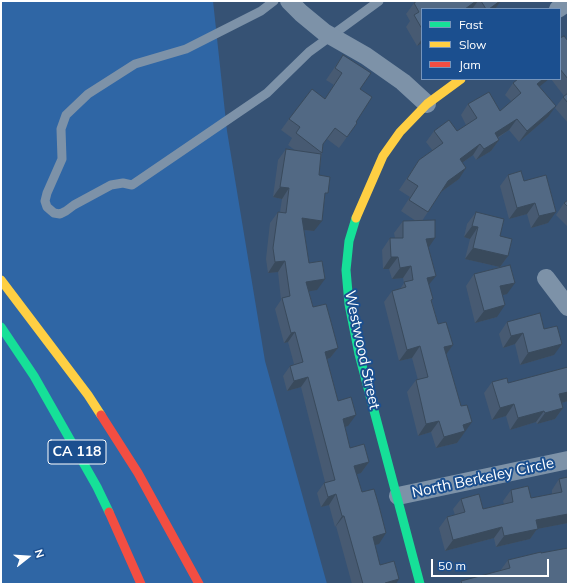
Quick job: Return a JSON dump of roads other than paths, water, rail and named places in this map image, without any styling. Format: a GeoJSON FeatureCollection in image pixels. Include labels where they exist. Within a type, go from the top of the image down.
{"type":"FeatureCollection","features":[{"type":"Feature","properties":{"kind":"main road","name":"Westwood Street"},"geometry":{"type":"LineString","coordinates":[[420,584],[360,354],[349,304],[346,270],[349,241],[358,211],[383,156],[400,132],[427,104],[461,80]]}},
{"type":"Feature","properties":{"kind":"main road"},"geometry":{"type":"LineString","coordinates":[[1,280],[92,402],[138,473],[199,584]]}},
{"type":"Feature","properties":{"kind":"main road","name":"CA 118"},"geometry":{"type":"LineString","coordinates":[[1,327],[34,376],[97,487],[141,584]]}},
{"type":"Feature","properties":{"kind":"street"},"geometry":{"type":"LineString","coordinates":[[289,1],[300,13],[330,36],[373,60],[403,82],[427,104]]}},
{"type":"Feature","properties":{"kind":"street"},"geometry":{"type":"LineString","coordinates":[[559,8],[568,2]]}},
{"type":"Feature","properties":{"kind":"street"},"geometry":{"type":"LineString","coordinates":[[546,278],[568,307]]}},
{"type":"Feature","properties":{"kind":"street","name":"North Berkeley Circle"},"geometry":{"type":"LineString","coordinates":[[398,496],[568,460]]}},
{"type":"Feature","properties":{"kind":"lane"},"geometry":{"type":"LineString","coordinates":[[274,1],[261,11],[186,49],[135,64],[88,94],[66,115],[61,129],[62,159],[45,201],[54,214],[60,214],[66,211],[111,185],[123,183],[132,185],[267,93],[309,52],[379,1]]}}]}
